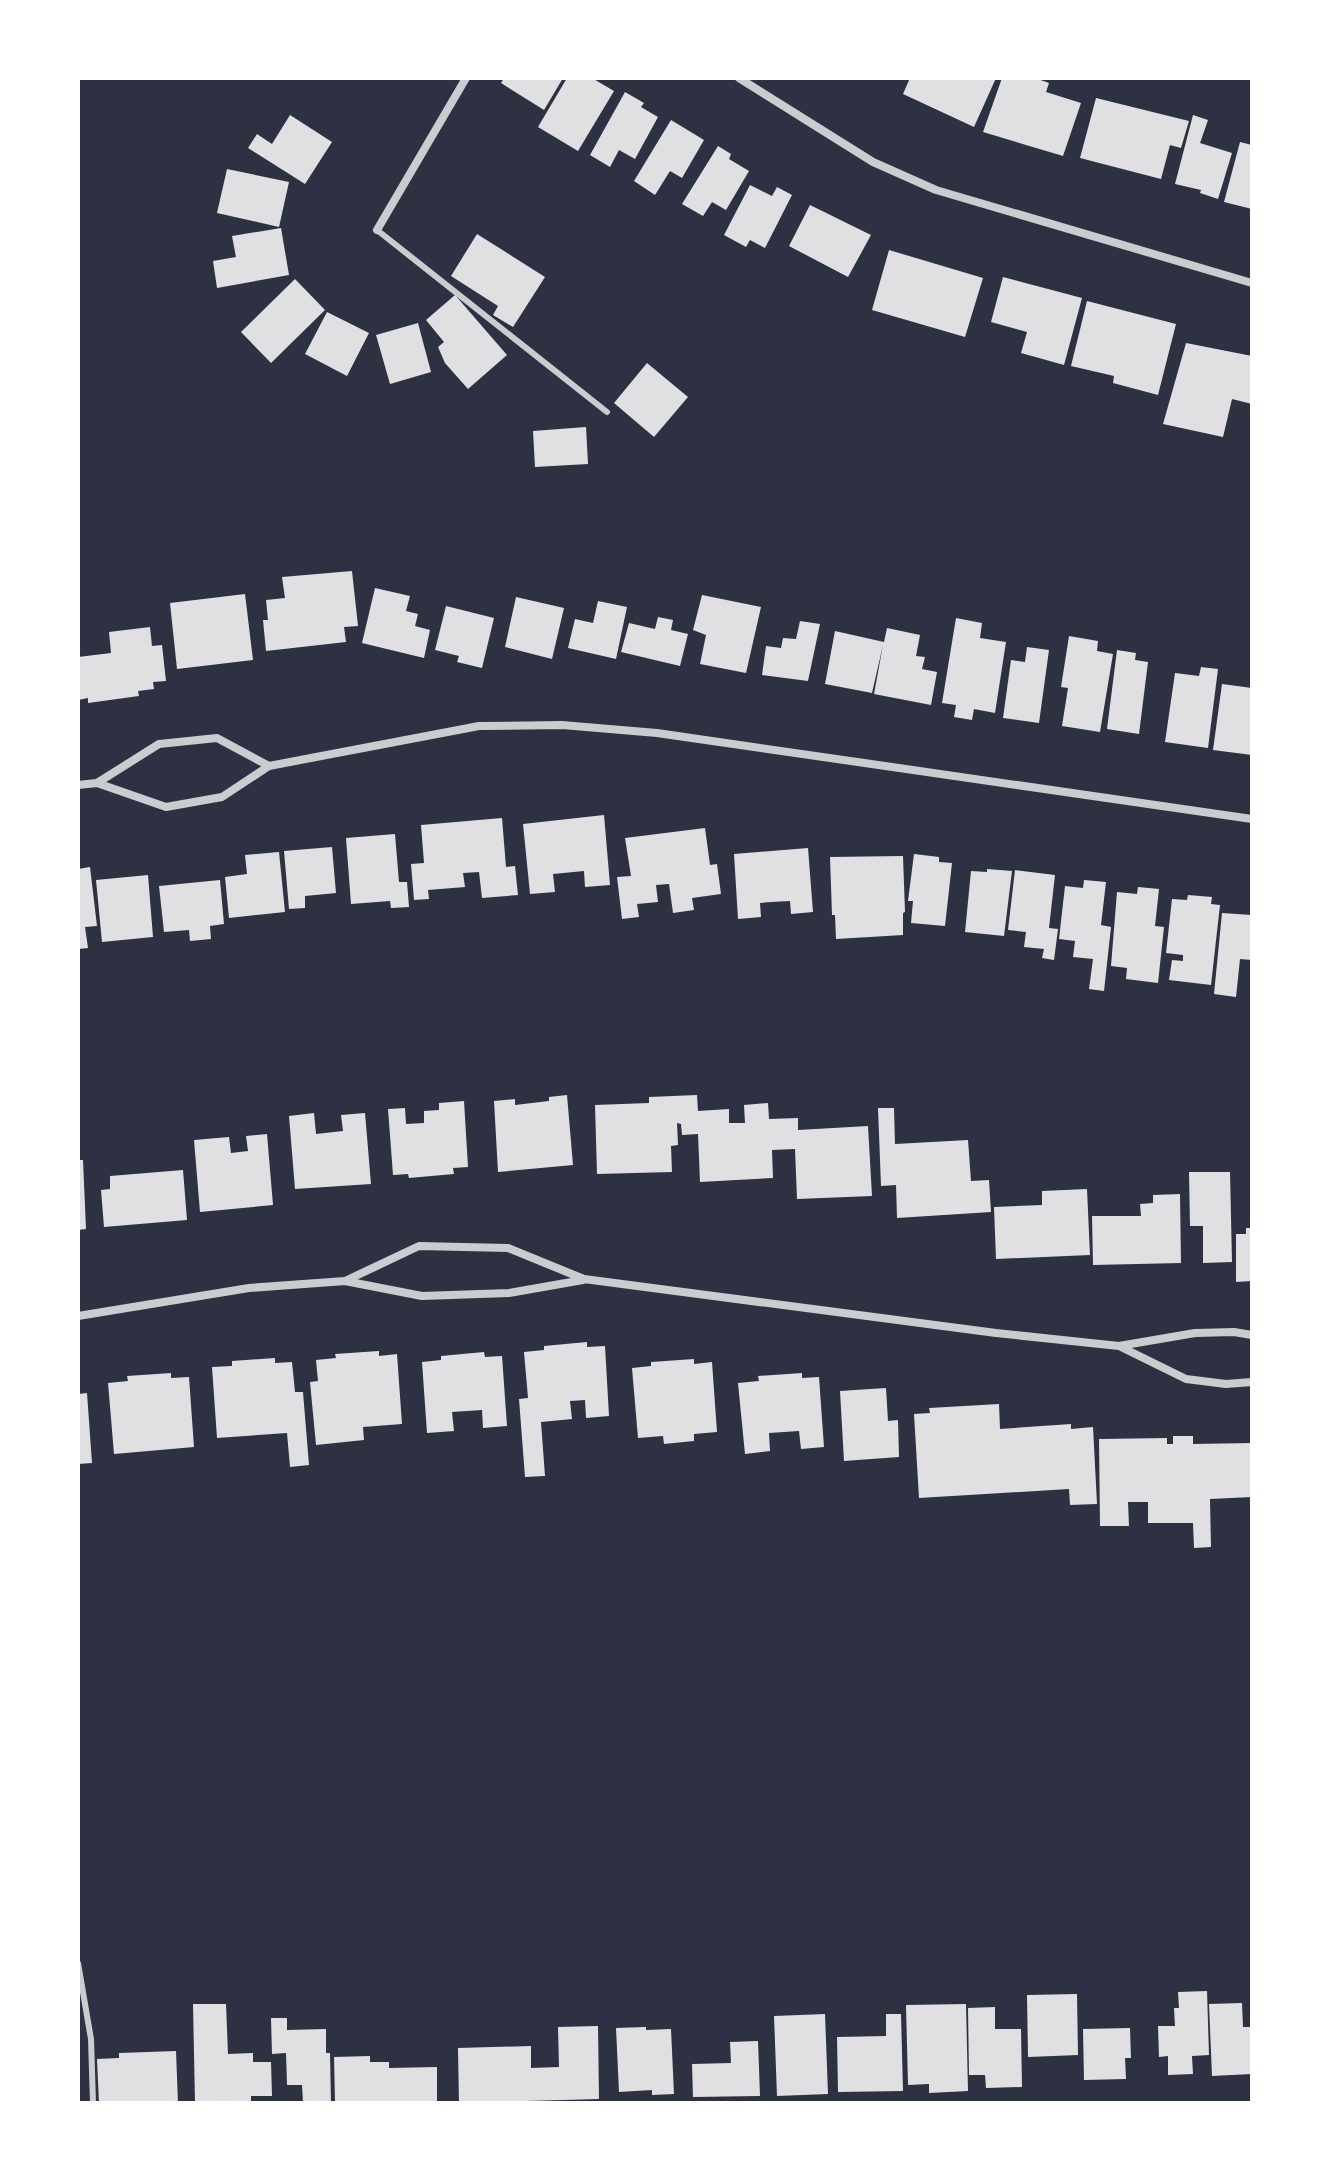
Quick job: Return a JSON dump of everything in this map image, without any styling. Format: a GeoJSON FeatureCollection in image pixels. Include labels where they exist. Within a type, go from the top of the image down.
{"type":"FeatureCollection","features":[{"type":"Feature","properties":{"kind":"street"},"geometry":{"type":"LineString","coordinates":[[377,230],[466,78]]}},
{"type":"Feature","properties":{"kind":"street"},"geometry":{"type":"LineString","coordinates":[[739,78],[873,162],[936,190],[1252,283]]}},
{"type":"Feature","properties":{"kind":"street"},"geometry":{"type":"LineString","coordinates":[[78,785],[97,783],[166,807],[222,797],[269,766],[479,726],[562,725],[657,733],[1252,819]]}},
{"type":"Feature","properties":{"kind":"street"},"geometry":{"type":"LineString","coordinates":[[97,783],[159,744],[217,738],[269,766]]}},
{"type":"Feature","properties":{"kind":"street"},"geometry":{"type":"LineString","coordinates":[[345,1281],[419,1246],[508,1248],[584,1279],[996,1333],[1119,1346],[1195,1333],[1252,1335]]}},
{"type":"Feature","properties":{"kind":"street"},"geometry":{"type":"LineString","coordinates":[[78,1316],[249,1288],[345,1281],[422,1296],[509,1293],[584,1279]]}},
{"type":"Feature","properties":{"kind":"street"},"geometry":{"type":"LineString","coordinates":[[1119,1346],[1186,1379],[1226,1384],[1252,1382]]}},
{"type":"Feature","properties":{"kind":"lane"},"geometry":{"type":"LineString","coordinates":[[377,230],[607,412]]}},
{"type":"Feature","properties":{"kind":"lane"},"geometry":{"type":"LineString","coordinates":[[78,1963],[91,2039],[93,2103]]}},
{"type":"Feature","properties":{"kind":"building"},"geometry":{"type":"Polygon","coordinates":[[[504,78],[563,78],[544,110],[501,83],[504,78]]]}},
{"type":"Feature","properties":{"kind":"building"},"geometry":{"type":"Polygon","coordinates":[[[567,78],[592,78],[614,91],[578,151],[538,127],[567,78]]]}},
{"type":"Feature","properties":{"kind":"building"},"geometry":{"type":"Polygon","coordinates":[[[910,78],[996,78],[974,127],[903,94],[910,78]]]}},
{"type":"Feature","properties":{"kind":"building"},"geometry":{"type":"Polygon","coordinates":[[[1002,78],[1035,78],[1049,83],[1046,92],[1081,103],[1063,156],[983,132],[1002,78]]]}},
{"type":"Feature","properties":{"kind":"building"},"geometry":{"type":"Polygon","coordinates":[[[625,92],[644,103],[641,107],[658,117],[635,159],[619,150],[610,167],[590,155],[625,92]]]}},
{"type":"Feature","properties":{"kind":"building"},"geometry":{"type":"Polygon","coordinates":[[[1096,98],[1189,121],[1181,148],[1170,145],[1161,179],[1080,158],[1096,98]]]}},
{"type":"Feature","properties":{"kind":"building"},"geometry":{"type":"Polygon","coordinates":[[[290,115],[332,142],[305,184],[248,148],[257,134],[272,144],[290,115]]]}},
{"type":"Feature","properties":{"kind":"building"},"geometry":{"type":"Polygon","coordinates":[[[1193,115],[1208,120],[1200,143],[1232,153],[1218,199],[1200,193],[1201,190],[1175,184],[1193,115]]]}},
{"type":"Feature","properties":{"kind":"building"},"geometry":{"type":"Polygon","coordinates":[[[671,120],[704,140],[682,178],[670,171],[655,195],[634,181],[671,120]]]}},
{"type":"Feature","properties":{"kind":"building"},"geometry":{"type":"Polygon","coordinates":[[[1240,142],[1252,145],[1252,209],[1224,202],[1240,142]]]}},
{"type":"Feature","properties":{"kind":"building"},"geometry":{"type":"Polygon","coordinates":[[[718,146],[731,154],[729,159],[749,171],[726,210],[712,202],[703,216],[682,204],[718,146]]]}},
{"type":"Feature","properties":{"kind":"building"},"geometry":{"type":"Polygon","coordinates":[[[227,169],[289,182],[279,227],[217,213],[227,169]]]}},
{"type":"Feature","properties":{"kind":"building"},"geometry":{"type":"Polygon","coordinates":[[[750,185],[772,196],[777,187],[792,195],[765,248],[750,240],[746,247],[724,235],[750,185]]]}},
{"type":"Feature","properties":{"kind":"building"},"geometry":{"type":"Polygon","coordinates":[[[810,205],[871,235],[848,277],[789,246],[810,205]]]}},
{"type":"Feature","properties":{"kind":"building"},"geometry":{"type":"Polygon","coordinates":[[[281,228],[289,275],[217,288],[213,261],[236,257],[232,236],[281,228]]]}},
{"type":"Feature","properties":{"kind":"building"},"geometry":{"type":"Polygon","coordinates":[[[477,234],[545,277],[513,327],[493,315],[498,306],[451,276],[477,234]]]}},
{"type":"Feature","properties":{"kind":"building"},"geometry":{"type":"Polygon","coordinates":[[[889,250],[983,278],[965,337],[872,310],[889,250]]]}},
{"type":"Feature","properties":{"kind":"building"},"geometry":{"type":"Polygon","coordinates":[[[1003,277],[1082,298],[1064,365],[1021,353],[1027,332],[991,322],[1003,277]]]}},
{"type":"Feature","properties":{"kind":"building"},"geometry":{"type":"Polygon","coordinates":[[[295,279],[325,310],[271,363],[241,332],[295,279]]]}},
{"type":"Feature","properties":{"kind":"building"},"geometry":{"type":"Polygon","coordinates":[[[455,295],[507,355],[468,389],[445,363],[438,347],[444,342],[426,320],[455,295]]]}},
{"type":"Feature","properties":{"kind":"building"},"geometry":{"type":"Polygon","coordinates":[[[1087,301],[1176,324],[1158,395],[1113,383],[1114,376],[1071,366],[1087,301]]]}},
{"type":"Feature","properties":{"kind":"building"},"geometry":{"type":"Polygon","coordinates":[[[327,312],[369,333],[347,376],[305,354],[327,312]]]}},
{"type":"Feature","properties":{"kind":"building"},"geometry":{"type":"Polygon","coordinates":[[[418,323],[431,372],[390,384],[376,335],[418,323]]]}},
{"type":"Feature","properties":{"kind":"building"},"geometry":{"type":"Polygon","coordinates":[[[1186,343],[1252,356],[1252,404],[1232,399],[1223,437],[1163,424],[1186,343]]]}},
{"type":"Feature","properties":{"kind":"building"},"geometry":{"type":"Polygon","coordinates":[[[647,363],[688,397],[654,437],[614,403],[647,363]]]}},
{"type":"Feature","properties":{"kind":"building"},"geometry":{"type":"Polygon","coordinates":[[[586,427],[588,464],[535,467],[533,431],[586,427]]]}},
{"type":"Feature","properties":{"kind":"building"},"geometry":{"type":"Polygon","coordinates":[[[352,571],[358,626],[344,627],[346,642],[266,651],[263,620],[268,620],[266,600],[285,598],[282,577],[352,571]]]}},
{"type":"Feature","properties":{"kind":"building"},"geometry":{"type":"Polygon","coordinates":[[[375,588],[410,596],[406,611],[418,614],[415,626],[430,630],[424,658],[362,643],[375,588]]]}},
{"type":"Feature","properties":{"kind":"building"},"geometry":{"type":"Polygon","coordinates":[[[245,594],[253,660],[177,669],[170,603],[245,594]]]}},
{"type":"Feature","properties":{"kind":"building"},"geometry":{"type":"Polygon","coordinates":[[[702,595],[761,607],[746,673],[700,664],[706,635],[693,630],[702,595]]]}},
{"type":"Feature","properties":{"kind":"building"},"geometry":{"type":"Polygon","coordinates":[[[516,597],[564,608],[552,659],[505,647],[516,597]]]}},
{"type":"Feature","properties":{"kind":"building"},"geometry":{"type":"Polygon","coordinates":[[[598,601],[627,607],[616,659],[568,648],[575,619],[593,623],[598,601]]]}},
{"type":"Feature","properties":{"kind":"building"},"geometry":{"type":"Polygon","coordinates":[[[446,606],[494,618],[482,668],[457,662],[459,656],[435,650],[446,606]]]}},
{"type":"Feature","properties":{"kind":"building"},"geometry":{"type":"Polygon","coordinates":[[[658,617],[673,620],[671,630],[688,634],[680,666],[621,652],[629,623],[655,629],[658,617]]]}},
{"type":"Feature","properties":{"kind":"building"},"geometry":{"type":"Polygon","coordinates":[[[956,618],[982,623],[980,638],[1006,642],[995,713],[974,709],[972,720],[954,717],[956,705],[942,703],[956,618]]]}},
{"type":"Feature","properties":{"kind":"building"},"geometry":{"type":"Polygon","coordinates":[[[800,621],[820,624],[808,681],[762,675],[766,646],[781,648],[783,638],[796,639],[800,621]]]}},
{"type":"Feature","properties":{"kind":"building"},"geometry":{"type":"Polygon","coordinates":[[[150,627],[152,646],[162,645],[166,681],[153,682],[154,689],[138,691],[139,696],[88,703],[88,698],[78,700],[78,657],[111,653],[109,632],[150,627]]]}},
{"type":"Feature","properties":{"kind":"building"},"geometry":{"type":"Polygon","coordinates":[[[887,628],[920,635],[916,656],[925,657],[922,669],[937,672],[931,705],[874,694],[883,645],[872,693],[825,684],[835,631],[884,642],[887,628]]]}},
{"type":"Feature","properties":{"kind":"building"},"geometry":{"type":"Polygon","coordinates":[[[1069,636],[1098,641],[1097,651],[1113,654],[1100,732],[1062,726],[1068,688],[1061,687],[1069,636]]]}},
{"type":"Feature","properties":{"kind":"building"},"geometry":{"type":"Polygon","coordinates":[[[1027,647],[1049,650],[1039,723],[1003,718],[1011,660],[1025,662],[1027,647]]]}},
{"type":"Feature","properties":{"kind":"building"},"geometry":{"type":"Polygon","coordinates":[[[1117,650],[1136,653],[1135,660],[1148,662],[1139,734],[1107,729],[1117,650]]]}},
{"type":"Feature","properties":{"kind":"building"},"geometry":{"type":"Polygon","coordinates":[[[1201,667],[1218,669],[1208,748],[1165,742],[1175,673],[1199,676],[1201,667]]]}},
{"type":"Feature","properties":{"kind":"building"},"geometry":{"type":"Polygon","coordinates":[[[1222,684],[1252,688],[1252,755],[1213,750],[1222,684]]]}},
{"type":"Feature","properties":{"kind":"building"},"geometry":{"type":"Polygon","coordinates":[[[604,815],[610,885],[585,887],[584,871],[553,874],[555,892],[530,894],[523,824],[604,815]]]}},
{"type":"Feature","properties":{"kind":"building"},"geometry":{"type":"Polygon","coordinates":[[[502,818],[506,867],[515,866],[518,895],[482,898],[479,872],[463,873],[465,887],[428,890],[429,899],[414,900],[411,864],[424,863],[421,825],[502,818]]]}},
{"type":"Feature","properties":{"kind":"building"},"geometry":{"type":"Polygon","coordinates":[[[705,828],[710,865],[717,864],[721,894],[692,898],[694,910],[673,913],[669,884],[656,885],[658,902],[637,904],[639,917],[622,919],[617,877],[631,876],[625,838],[705,828]]]}},
{"type":"Feature","properties":{"kind":"building"},"geometry":{"type":"Polygon","coordinates":[[[395,834],[399,882],[407,882],[409,907],[391,908],[390,901],[351,904],[346,838],[395,834]]]}},
{"type":"Feature","properties":{"kind":"building"},"geometry":{"type":"Polygon","coordinates":[[[332,847],[336,893],[305,896],[305,908],[289,909],[284,851],[332,847]]]}},
{"type":"Feature","properties":{"kind":"building"},"geometry":{"type":"Polygon","coordinates":[[[808,848],[813,912],[791,914],[790,901],[760,903],[761,917],[738,919],[734,854],[808,848]]]}},
{"type":"Feature","properties":{"kind":"building"},"geometry":{"type":"Polygon","coordinates":[[[279,852],[285,912],[229,918],[225,877],[247,874],[245,855],[279,852]]]}},
{"type":"Feature","properties":{"kind":"building"},"geometry":{"type":"Polygon","coordinates":[[[914,854],[939,857],[939,862],[952,863],[945,926],[911,923],[913,901],[908,901],[914,854]]]}},
{"type":"Feature","properties":{"kind":"building"},"geometry":{"type":"Polygon","coordinates":[[[903,856],[903,935],[836,939],[830,857],[903,856]]]}},
{"type":"Feature","properties":{"kind":"building"},"geometry":{"type":"Polygon","coordinates":[[[90,867],[97,926],[85,927],[88,948],[78,949],[78,869],[90,867]]]}},
{"type":"Feature","properties":{"kind":"building"},"geometry":{"type":"Polygon","coordinates":[[[987,869],[1012,871],[1004,936],[965,932],[971,871],[987,872],[987,869]]]}},
{"type":"Feature","properties":{"kind":"building"},"geometry":{"type":"Polygon","coordinates":[[[1015,870],[1055,875],[1049,928],[1058,929],[1054,960],[1042,958],[1044,949],[1024,947],[1026,932],[1008,930],[1015,870]]]}},
{"type":"Feature","properties":{"kind":"building"},"geometry":{"type":"Polygon","coordinates":[[[148,875],[153,937],[102,942],[96,880],[148,875]]]}},
{"type":"Feature","properties":{"kind":"building"},"geometry":{"type":"Polygon","coordinates":[[[220,880],[224,924],[210,926],[211,939],[190,941],[189,930],[164,932],[159,886],[220,880]]]}},
{"type":"Feature","properties":{"kind":"building"},"geometry":{"type":"Polygon","coordinates":[[[1084,880],[1106,882],[1101,925],[1111,927],[1104,991],[1089,989],[1093,959],[1073,957],[1075,941],[1059,939],[1065,886],[1083,888],[1084,880]]]}},
{"type":"Feature","properties":{"kind":"building"},"geometry":{"type":"Polygon","coordinates":[[[1138,887],[1159,889],[1155,926],[1164,927],[1158,983],[1126,979],[1127,968],[1111,966],[1117,892],[1137,894],[1138,887]]]}},
{"type":"Feature","properties":{"kind":"building"},"geometry":{"type":"Polygon","coordinates":[[[1188,895],[1212,897],[1211,904],[1220,905],[1211,985],[1169,980],[1172,960],[1183,961],[1183,955],[1166,953],[1172,899],[1187,900],[1188,895]]]}},
{"type":"Feature","properties":{"kind":"building"},"geometry":{"type":"Polygon","coordinates":[[[1222,913],[1252,915],[1252,960],[1240,959],[1236,997],[1214,994],[1222,913]]]}},
{"type":"Feature","properties":{"kind":"building"},"geometry":{"type":"Polygon","coordinates":[[[567,1095],[573,1165],[498,1172],[494,1101],[515,1099],[515,1105],[549,1101],[549,1097],[567,1095]]]}},
{"type":"Feature","properties":{"kind":"building"},"geometry":{"type":"Polygon","coordinates":[[[697,1095],[698,1111],[729,1109],[729,1123],[745,1123],[744,1105],[768,1103],[769,1119],[798,1118],[798,1130],[868,1126],[872,1196],[797,1199],[795,1149],[772,1150],[773,1178],[700,1182],[698,1134],[682,1135],[681,1124],[677,1123],[678,1145],[671,1146],[672,1172],[597,1174],[595,1105],[649,1103],[649,1097],[697,1095]]]}},
{"type":"Feature","properties":{"kind":"building"},"geometry":{"type":"Polygon","coordinates":[[[464,1101],[468,1167],[453,1168],[454,1174],[409,1178],[408,1174],[393,1175],[388,1109],[405,1108],[406,1124],[424,1123],[424,1111],[439,1110],[439,1103],[464,1101]]]}},
{"type":"Feature","properties":{"kind":"building"},"geometry":{"type":"Polygon","coordinates":[[[878,1108],[894,1108],[895,1144],[968,1140],[971,1181],[989,1180],[991,1212],[897,1218],[896,1185],[881,1186],[878,1108]]]}},
{"type":"Feature","properties":{"kind":"building"},"geometry":{"type":"Polygon","coordinates":[[[314,1113],[316,1134],[343,1131],[341,1115],[365,1113],[371,1184],[295,1189],[289,1116],[314,1113]]]}},
{"type":"Feature","properties":{"kind":"building"},"geometry":{"type":"Polygon","coordinates":[[[267,1134],[273,1205],[200,1212],[194,1140],[229,1137],[231,1153],[248,1151],[246,1136],[267,1134]]]}},
{"type":"Feature","properties":{"kind":"building"},"geometry":{"type":"Polygon","coordinates":[[[78,1160],[83,1160],[86,1229],[78,1230],[78,1160]]]}},
{"type":"Feature","properties":{"kind":"building"},"geometry":{"type":"Polygon","coordinates":[[[183,1170],[187,1220],[104,1227],[101,1190],[110,1189],[110,1176],[183,1170]]]}},
{"type":"Feature","properties":{"kind":"building"},"geometry":{"type":"Polygon","coordinates":[[[1189,1172],[1230,1172],[1232,1262],[1203,1263],[1203,1226],[1190,1226],[1189,1172]]]}},
{"type":"Feature","properties":{"kind":"building"},"geometry":{"type":"Polygon","coordinates":[[[1087,1189],[1090,1255],[996,1259],[994,1207],[1042,1205],[1042,1191],[1087,1189]]]}},
{"type":"Feature","properties":{"kind":"building"},"geometry":{"type":"Polygon","coordinates":[[[1180,1194],[1181,1263],[1093,1265],[1092,1216],[1141,1216],[1140,1204],[1153,1203],[1153,1195],[1180,1194]]]}},
{"type":"Feature","properties":{"kind":"building"},"geometry":{"type":"Polygon","coordinates":[[[1246,1228],[1252,1228],[1252,1281],[1236,1282],[1236,1234],[1246,1234],[1246,1228]]]}},
{"type":"Feature","properties":{"kind":"building"},"geometry":{"type":"Polygon","coordinates":[[[587,1342],[587,1347],[605,1346],[609,1416],[586,1418],[585,1400],[570,1401],[572,1419],[541,1422],[545,1476],[525,1477],[519,1399],[528,1398],[524,1352],[544,1350],[544,1346],[587,1342]]]}},
{"type":"Feature","properties":{"kind":"building"},"geometry":{"type":"Polygon","coordinates":[[[379,1351],[379,1356],[397,1354],[402,1424],[363,1427],[364,1440],[316,1445],[310,1382],[318,1381],[316,1360],[336,1358],[335,1354],[379,1351]]]}},
{"type":"Feature","properties":{"kind":"building"},"geometry":{"type":"Polygon","coordinates":[[[484,1352],[485,1357],[502,1356],[507,1426],[483,1428],[482,1410],[452,1412],[454,1431],[427,1433],[422,1362],[441,1360],[441,1356],[484,1352]]]}},
{"type":"Feature","properties":{"kind":"building"},"geometry":{"type":"Polygon","coordinates":[[[275,1358],[275,1363],[292,1362],[295,1392],[303,1392],[309,1465],[290,1467],[287,1433],[217,1438],[212,1367],[232,1366],[232,1361],[275,1358]]]}},
{"type":"Feature","properties":{"kind":"building"},"geometry":{"type":"Polygon","coordinates":[[[694,1359],[694,1364],[712,1362],[717,1432],[694,1434],[694,1441],[664,1444],[663,1436],[638,1438],[632,1368],[651,1366],[651,1362],[694,1359]]]}},
{"type":"Feature","properties":{"kind":"building"},"geometry":{"type":"Polygon","coordinates":[[[171,1373],[171,1378],[189,1377],[194,1447],[114,1454],[108,1383],[128,1381],[127,1376],[171,1373]]]}},
{"type":"Feature","properties":{"kind":"building"},"geometry":{"type":"Polygon","coordinates":[[[802,1373],[802,1378],[819,1377],[824,1447],[801,1449],[799,1431],[769,1433],[770,1451],[745,1454],[738,1383],[759,1381],[758,1376],[802,1373]]]}},
{"type":"Feature","properties":{"kind":"building"},"geometry":{"type":"Polygon","coordinates":[[[886,1388],[888,1421],[898,1420],[899,1457],[844,1461],[840,1391],[886,1388]]]}},
{"type":"Feature","properties":{"kind":"building"},"geometry":{"type":"Polygon","coordinates":[[[87,1393],[92,1463],[78,1464],[78,1394],[87,1393]]]}},
{"type":"Feature","properties":{"kind":"building"},"geometry":{"type":"Polygon","coordinates":[[[999,1404],[1000,1429],[1071,1424],[1071,1429],[1093,1427],[1097,1504],[1070,1505],[1069,1489],[919,1498],[914,1414],[930,1413],[929,1408],[999,1404]]]}},
{"type":"Feature","properties":{"kind":"building"},"geometry":{"type":"Polygon","coordinates":[[[1173,1436],[1193,1436],[1193,1444],[1252,1443],[1252,1497],[1210,1499],[1211,1547],[1194,1548],[1193,1523],[1148,1523],[1148,1502],[1128,1502],[1129,1526],[1100,1526],[1099,1439],[1167,1438],[1167,1444],[1173,1444],[1173,1436]]]}},
{"type":"Feature","properties":{"kind":"building"},"geometry":{"type":"Polygon","coordinates":[[[1207,1991],[1209,2055],[1192,2056],[1193,2074],[1168,2075],[1168,2056],[1159,2057],[1158,2026],[1175,2026],[1174,2008],[1179,2008],[1178,1992],[1207,1991]]]}},
{"type":"Feature","properties":{"kind":"building"},"geometry":{"type":"Polygon","coordinates":[[[1077,1994],[1078,2055],[1028,2057],[1027,1995],[1077,1994]]]}},
{"type":"Feature","properties":{"kind":"building"},"geometry":{"type":"Polygon","coordinates":[[[1242,2003],[1243,2027],[1252,2027],[1252,2074],[1212,2076],[1209,2004],[1242,2003]]]}},
{"type":"Feature","properties":{"kind":"building"},"geometry":{"type":"Polygon","coordinates":[[[193,2004],[226,2004],[228,2054],[253,2053],[253,2062],[271,2062],[272,2096],[251,2096],[251,2103],[195,2103],[193,2004]]]}},
{"type":"Feature","properties":{"kind":"building"},"geometry":{"type":"Polygon","coordinates":[[[966,2004],[968,2091],[929,2093],[929,2084],[908,2085],[906,2005],[966,2004]]]}},
{"type":"Feature","properties":{"kind":"building"},"geometry":{"type":"Polygon","coordinates":[[[995,2007],[995,2029],[1021,2029],[1022,2087],[986,2088],[985,2075],[969,2075],[968,2008],[995,2007]]]}},
{"type":"Feature","properties":{"kind":"building"},"geometry":{"type":"Polygon","coordinates":[[[825,2014],[828,2094],[777,2096],[774,2016],[825,2014]]]}},
{"type":"Feature","properties":{"kind":"building"},"geometry":{"type":"Polygon","coordinates":[[[886,2014],[901,2014],[903,2091],[838,2092],[837,2037],[886,2036],[886,2014]]]}},
{"type":"Feature","properties":{"kind":"building"},"geometry":{"type":"Polygon","coordinates":[[[271,2018],[287,2018],[287,2030],[326,2029],[331,2103],[303,2103],[302,2085],[287,2085],[286,2053],[272,2054],[271,2018]]]}},
{"type":"Feature","properties":{"kind":"building"},"geometry":{"type":"Polygon","coordinates":[[[598,2026],[599,2099],[459,2103],[458,2048],[531,2046],[531,2068],[559,2067],[558,2027],[598,2026]]]}},
{"type":"Feature","properties":{"kind":"building"},"geometry":{"type":"Polygon","coordinates":[[[646,2027],[646,2030],[671,2029],[674,2094],[652,2095],[652,2090],[619,2092],[616,2028],[646,2027]]]}},
{"type":"Feature","properties":{"kind":"building"},"geometry":{"type":"Polygon","coordinates":[[[1130,2028],[1131,2058],[1125,2058],[1126,2079],[1084,2080],[1083,2029],[1130,2028]]]}},
{"type":"Feature","properties":{"kind":"building"},"geometry":{"type":"Polygon","coordinates":[[[758,2041],[760,2096],[693,2097],[692,2064],[731,2063],[730,2042],[758,2041]]]}},
{"type":"Feature","properties":{"kind":"building"},"geometry":{"type":"Polygon","coordinates":[[[176,2051],[178,2103],[99,2103],[97,2059],[119,2058],[119,2053],[176,2051]]]}},
{"type":"Feature","properties":{"kind":"building"},"geometry":{"type":"Polygon","coordinates":[[[370,2056],[370,2062],[389,2062],[389,2068],[437,2067],[437,2103],[335,2103],[334,2057],[370,2056]]]}}]}
